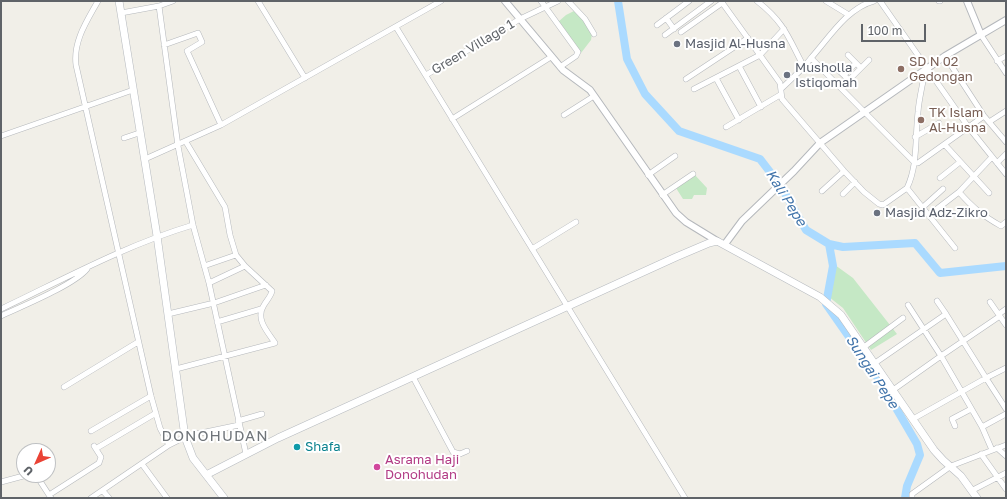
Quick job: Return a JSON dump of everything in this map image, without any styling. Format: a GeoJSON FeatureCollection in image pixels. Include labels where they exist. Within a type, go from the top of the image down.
{"type":"FeatureCollection","features":[{"type":"Feature","properties":{"kind":"main road"},"geometry":{"type":"LineString","coordinates":[[119,1],[139,133],[145,159],[157,236],[185,437],[190,453],[221,497]]}},
{"type":"Feature","properties":{"kind":"main road"},"geometry":{"type":"LineString","coordinates":[[206,474],[246,454],[676,256],[709,242],[717,241],[820,297],[839,312],[864,346],[934,450],[961,476],[977,498]]}},
{"type":"Feature","properties":{"kind":"street"},"geometry":{"type":"LineString","coordinates":[[98,1],[80,34],[75,54],[78,79],[151,396],[160,428],[169,445]]}},
{"type":"Feature","properties":{"kind":"street"},"geometry":{"type":"LineString","coordinates":[[121,13],[159,6],[173,1]]}},
{"type":"Feature","properties":{"kind":"street"},"geometry":{"type":"LineString","coordinates":[[258,1],[305,78]]}},
{"type":"Feature","properties":{"kind":"street"},"geometry":{"type":"LineString","coordinates":[[145,159],[178,146],[221,125],[441,1]]}},
{"type":"Feature","properties":{"kind":"street"},"geometry":{"type":"LineString","coordinates":[[505,1],[560,67],[588,88],[662,195],[680,217],[717,241]]}},
{"type":"Feature","properties":{"kind":"street"},"geometry":{"type":"LineString","coordinates":[[541,1],[578,52],[576,56],[560,67]]}},
{"type":"Feature","properties":{"kind":"street","name":"Green Village 1"},"geometry":{"type":"LineString","coordinates":[[426,76],[520,19],[558,1]]}},
{"type":"Feature","properties":{"kind":"street"},"geometry":{"type":"LineString","coordinates":[[568,1],[585,19],[594,34]]}},
{"type":"Feature","properties":{"kind":"street"},"geometry":{"type":"LineString","coordinates":[[657,25],[689,1]]}},
{"type":"Feature","properties":{"kind":"street"},"geometry":{"type":"LineString","coordinates":[[665,35],[711,1]]}},
{"type":"Feature","properties":{"kind":"street"},"geometry":{"type":"LineString","coordinates":[[757,1],[776,16],[804,67]]}},
{"type":"Feature","properties":{"kind":"street"},"geometry":{"type":"LineString","coordinates":[[826,1],[849,15]]}},
{"type":"Feature","properties":{"kind":"street"},"geometry":{"type":"LineString","coordinates":[[726,127],[780,95],[782,88],[804,67],[849,15],[866,3],[874,1]]}},
{"type":"Feature","properties":{"kind":"street"},"geometry":{"type":"LineString","coordinates":[[880,1],[968,128],[1006,174]]}},
{"type":"Feature","properties":{"kind":"street"},"geometry":{"type":"LineString","coordinates":[[967,1],[981,35],[1006,73]]}},
{"type":"Feature","properties":{"kind":"street"},"geometry":{"type":"LineString","coordinates":[[681,32],[722,2],[760,54],[782,88]]}},
{"type":"Feature","properties":{"kind":"street"},"geometry":{"type":"LineString","coordinates":[[159,6],[178,146],[193,225],[214,304],[238,423],[246,454]]}},
{"type":"Feature","properties":{"kind":"street"},"geometry":{"type":"LineString","coordinates":[[666,18],[674,28]]}},
{"type":"Feature","properties":{"kind":"street"},"geometry":{"type":"LineString","coordinates":[[725,244],[742,221],[789,176],[820,143],[945,56],[1006,20]]}},
{"type":"Feature","properties":{"kind":"street"},"geometry":{"type":"LineString","coordinates":[[396,27],[685,498]]}},
{"type":"Feature","properties":{"kind":"street"},"geometry":{"type":"LineString","coordinates":[[694,89],[760,54],[784,29]]}},
{"type":"Feature","properties":{"kind":"street"},"geometry":{"type":"LineString","coordinates":[[164,45],[198,33],[199,34],[202,42],[187,51],[221,125]]}},
{"type":"Feature","properties":{"kind":"street"},"geometry":{"type":"LineString","coordinates":[[686,78],[748,38]]}},
{"type":"Feature","properties":{"kind":"street"},"geometry":{"type":"LineString","coordinates":[[848,55],[861,68]]}},
{"type":"Feature","properties":{"kind":"street"},"geometry":{"type":"LineString","coordinates":[[945,56],[984,116],[1006,142]]}},
{"type":"Feature","properties":{"kind":"street"},"geometry":{"type":"LineString","coordinates":[[997,61],[1006,56]]}},
{"type":"Feature","properties":{"kind":"street"},"geometry":{"type":"LineString","coordinates":[[452,119],[551,57]]}},
{"type":"Feature","properties":{"kind":"street"},"geometry":{"type":"LineString","coordinates":[[811,58],[914,163]]}},
{"type":"Feature","properties":{"kind":"street"},"geometry":{"type":"LineString","coordinates":[[841,88],[869,60]]}},
{"type":"Feature","properties":{"kind":"street"},"geometry":{"type":"LineString","coordinates":[[844,75],[856,63]]}},
{"type":"Feature","properties":{"kind":"street"},"geometry":{"type":"LineString","coordinates":[[739,66],[761,107]]}},
{"type":"Feature","properties":{"kind":"street"},"geometry":{"type":"LineString","coordinates":[[835,67],[849,80]]}},
{"type":"Feature","properties":{"kind":"street"},"geometry":{"type":"LineString","coordinates":[[780,95],[844,171],[879,204],[883,204],[907,188],[912,176],[915,137],[926,69]]}},
{"type":"Feature","properties":{"kind":"street"},"geometry":{"type":"LineString","coordinates":[[716,78],[738,120]]}},
{"type":"Feature","properties":{"kind":"street"},"geometry":{"type":"LineString","coordinates":[[1,136],[133,90]]}},
{"type":"Feature","properties":{"kind":"street"},"geometry":{"type":"LineString","coordinates":[[564,115],[594,96]]}},
{"type":"Feature","properties":{"kind":"street"},"geometry":{"type":"LineString","coordinates":[[989,122],[1006,111]]}},
{"type":"Feature","properties":{"kind":"street"},"geometry":{"type":"LineString","coordinates":[[914,163],[918,163],[945,145],[984,116]]}},
{"type":"Feature","properties":{"kind":"street"},"geometry":{"type":"LineString","coordinates":[[915,137],[939,122]]}},
{"type":"Feature","properties":{"kind":"street"},"geometry":{"type":"LineString","coordinates":[[124,138],[139,133]]}},
{"type":"Feature","properties":{"kind":"street"},"geometry":{"type":"LineString","coordinates":[[176,369],[275,343],[262,323],[260,317],[261,309],[272,293],[270,287],[245,266],[236,255],[230,235],[225,207],[186,142]]}},
{"type":"Feature","properties":{"kind":"street"},"geometry":{"type":"LineString","coordinates":[[945,145],[989,193]]}},
{"type":"Feature","properties":{"kind":"street"},"geometry":{"type":"LineString","coordinates":[[996,162],[1006,154]]}},
{"type":"Feature","properties":{"kind":"street"},"geometry":{"type":"LineString","coordinates":[[648,175],[675,156]]}},
{"type":"Feature","properties":{"kind":"street"},"geometry":{"type":"LineString","coordinates":[[929,215],[958,192],[992,157]]}},
{"type":"Feature","properties":{"kind":"street"},"geometry":{"type":"LineString","coordinates":[[940,178],[960,162]]}},
{"type":"Feature","properties":{"kind":"street"},"geometry":{"type":"LineString","coordinates":[[822,191],[844,171]]}},
{"type":"Feature","properties":{"kind":"street"},"geometry":{"type":"LineString","coordinates":[[662,195],[693,174]]}},
{"type":"Feature","properties":{"kind":"street"},"geometry":{"type":"LineString","coordinates":[[843,194],[855,182]]}},
{"type":"Feature","properties":{"kind":"street"},"geometry":{"type":"LineString","coordinates":[[907,188],[955,248]]}},
{"type":"Feature","properties":{"kind":"street"},"geometry":{"type":"LineString","coordinates":[[923,207],[943,189]]}},
{"type":"Feature","properties":{"kind":"street"},"geometry":{"type":"LineString","coordinates":[[958,192],[974,209],[989,219],[1001,226],[1006,222]]}},
{"type":"Feature","properties":{"kind":"street"},"geometry":{"type":"LineString","coordinates":[[532,249],[576,222]]}},
{"type":"Feature","properties":{"kind":"street"},"geometry":{"type":"LineString","coordinates":[[1,309],[119,252],[157,236],[193,225]]}},
{"type":"Feature","properties":{"kind":"street"},"geometry":{"type":"LineString","coordinates":[[204,266],[236,255]]}},
{"type":"Feature","properties":{"kind":"street"},"geometry":{"type":"LineString","coordinates":[[1,316],[48,294],[81,275],[89,266]]}},
{"type":"Feature","properties":{"kind":"street"},"geometry":{"type":"LineString","coordinates":[[209,283],[245,266]]}},
{"type":"Feature","properties":{"kind":"street"},"geometry":{"type":"LineString","coordinates":[[168,314],[214,304],[266,285]]}},
{"type":"Feature","properties":{"kind":"street"},"geometry":{"type":"LineString","coordinates":[[937,301],[964,341],[1006,409]]}},
{"type":"Feature","properties":{"kind":"street"},"geometry":{"type":"LineString","coordinates":[[990,302],[1006,325]]}},
{"type":"Feature","properties":{"kind":"street"},"geometry":{"type":"LineString","coordinates":[[908,305],[941,356],[994,449],[1006,456]]}},
{"type":"Feature","properties":{"kind":"street"},"geometry":{"type":"LineString","coordinates":[[217,322],[261,309]]}},
{"type":"Feature","properties":{"kind":"street"},"geometry":{"type":"LineString","coordinates":[[893,390],[964,341],[1006,309]]}},
{"type":"Feature","properties":{"kind":"street"},"geometry":{"type":"LineString","coordinates":[[875,363],[946,314]]}},
{"type":"Feature","properties":{"kind":"street"},"geometry":{"type":"LineString","coordinates":[[864,346],[903,318]]}},
{"type":"Feature","properties":{"kind":"street"},"geometry":{"type":"LineString","coordinates":[[64,387],[138,342]]}},
{"type":"Feature","properties":{"kind":"street"},"geometry":{"type":"LineString","coordinates":[[913,419],[1006,368]]}},
{"type":"Feature","properties":{"kind":"street"},"geometry":{"type":"LineString","coordinates":[[413,377],[453,452],[460,454],[467,451]]}},
{"type":"Feature","properties":{"kind":"street"},"geometry":{"type":"LineString","coordinates":[[91,430],[151,396]]}},
{"type":"Feature","properties":{"kind":"street"},"geometry":{"type":"LineString","coordinates":[[955,426],[952,420],[953,418],[971,409]]}},
{"type":"Feature","properties":{"kind":"street"},"geometry":{"type":"LineString","coordinates":[[41,483],[50,496],[99,463],[101,457],[96,447],[156,413]]}},
{"type":"Feature","properties":{"kind":"street"},"geometry":{"type":"LineString","coordinates":[[196,434],[238,423],[262,414]]}},
{"type":"Feature","properties":{"kind":"street"},"geometry":{"type":"LineString","coordinates":[[982,427],[1006,414]]}},
{"type":"Feature","properties":{"kind":"street"},"geometry":{"type":"LineString","coordinates":[[92,498],[169,445],[185,437]]}},
{"type":"Feature","properties":{"kind":"street"},"geometry":{"type":"LineString","coordinates":[[912,498],[912,494],[951,466],[1006,445]]}},
{"type":"Feature","properties":{"kind":"street"},"geometry":{"type":"LineString","coordinates":[[981,454],[1006,489]]}},
{"type":"Feature","properties":{"kind":"street"},"geometry":{"type":"LineString","coordinates":[[142,464],[167,498]]}},
{"type":"Feature","properties":{"kind":"street"},"geometry":{"type":"LineString","coordinates":[[971,491],[1006,474]]}},
{"type":"Feature","properties":{"kind":"street"},"geometry":{"type":"LineString","coordinates":[[1,482],[16,478]]}},
{"type":"Feature","properties":{"kind":"street"},"geometry":{"type":"LineString","coordinates":[[103,491],[109,498]]}},
{"type":"Feature","properties":{"kind":"green space"},"geometry":{"type":"Polygon","coordinates":[[[574,11],[579,14],[592,34],[591,40],[581,53],[558,22],[566,15],[574,11]]]}},
{"type":"Feature","properties":{"kind":"green space"},"geometry":{"type":"Polygon","coordinates":[[[694,174],[707,188],[706,195],[694,195],[692,199],[683,199],[676,188],[694,174]]]}},
{"type":"Feature","properties":{"kind":"green space"},"geometry":{"type":"Polygon","coordinates":[[[835,265],[853,278],[897,334],[871,350],[843,308],[829,297],[835,265]]]}},
{"type":"Feature","properties":{"kind":"waterway","name":"Kali Pepe"},"geometry":{"type":"LineString","coordinates":[[618,1],[627,59],[645,94],[679,131],[760,159],[780,185],[806,230],[829,244],[843,247],[915,243],[940,273],[1006,266]]}},
{"type":"Feature","properties":{"kind":"waterway","name":"Sungai Pepe"},"geometry":{"type":"LineString","coordinates":[[829,244],[833,266],[826,304],[882,384],[917,444],[920,455],[907,486],[905,498]]}},
{"type":"Feature","properties":{"kind":"place","name":"Masjid Al-Husna"},"geometry":{"type":"Point","coordinates":[677,44]}},
{"type":"Feature","properties":{"kind":"place","name":"SD N 02 Gedongan"},"geometry":{"type":"Point","coordinates":[901,69]}},
{"type":"Feature","properties":{"kind":"place","name":"Musholla Istiqomah"},"geometry":{"type":"Point","coordinates":[787,75]}},
{"type":"Feature","properties":{"kind":"place","name":"TK Islam Al-Husna"},"geometry":{"type":"Point","coordinates":[921,120]}},
{"type":"Feature","properties":{"kind":"place","name":"Masjid Adz-Zikro"},"geometry":{"type":"Point","coordinates":[877,213]}},
{"type":"Feature","properties":{"kind":"place","name":"Shafa"},"geometry":{"type":"Point","coordinates":[297,447]}},
{"type":"Feature","properties":{"kind":"place","name":"Asrama Haji Donohudan"},"geometry":{"type":"Point","coordinates":[377,467]}},
{"type":"Feature","properties":{"kind":"district","name":"DONOHUDAN"},"geometry":{"type":"Point","coordinates":[215,436]}}]}
